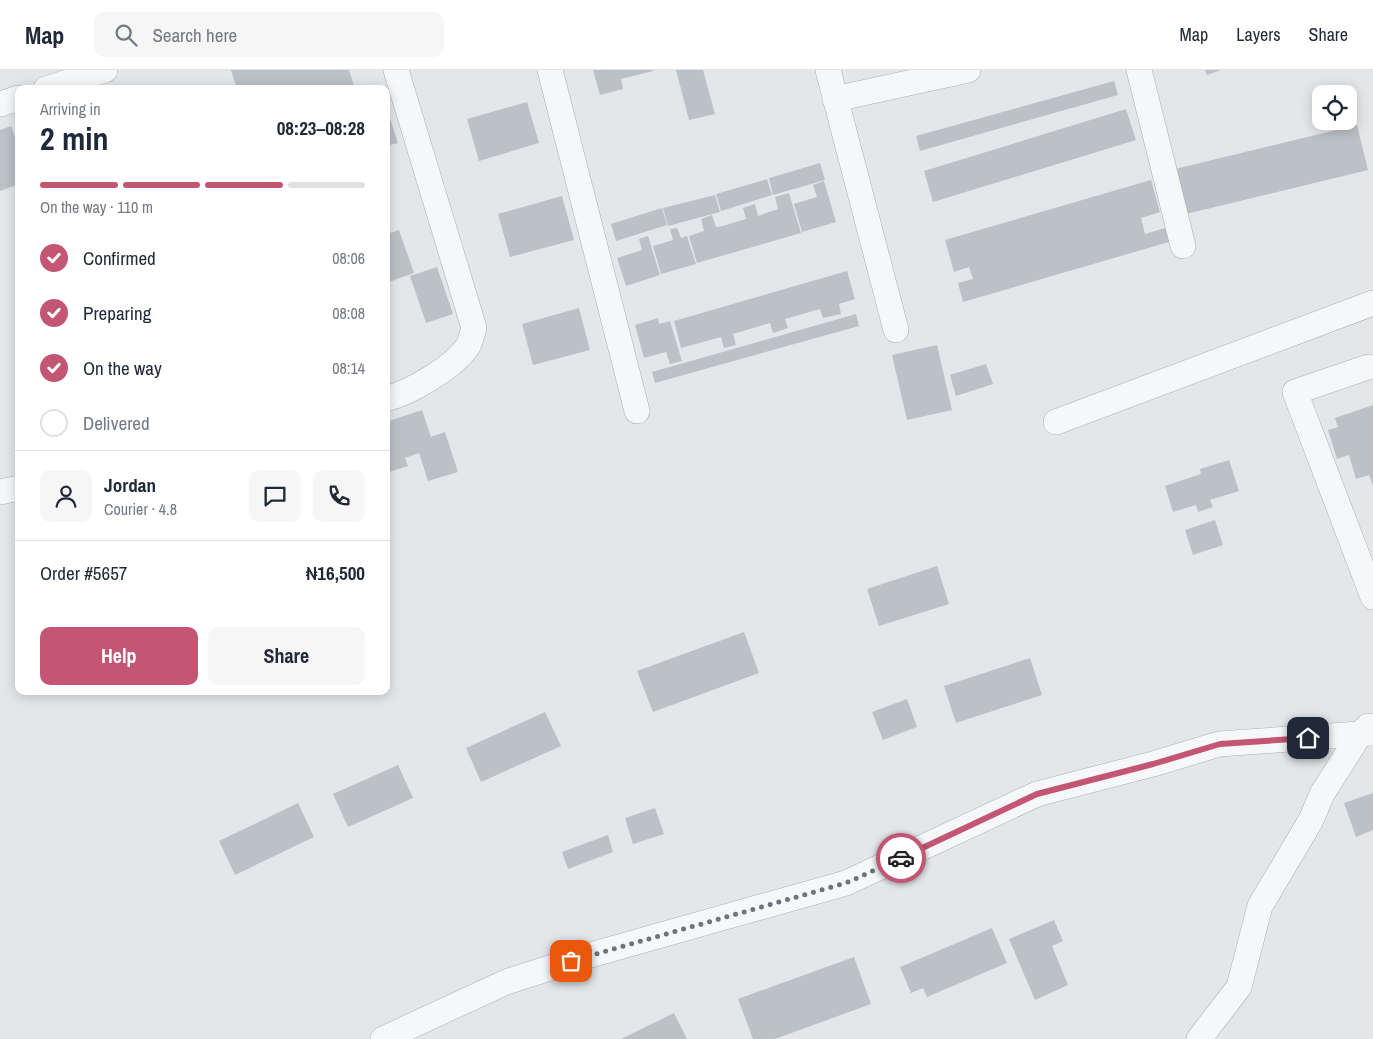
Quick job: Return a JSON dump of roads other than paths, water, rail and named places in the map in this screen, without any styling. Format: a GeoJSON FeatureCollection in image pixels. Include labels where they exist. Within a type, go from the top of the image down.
{"type":"FeatureCollection","features":[{"type":"Feature","properties":{"kind":"street"},"geometry":{"type":"LineString","coordinates":[[58,85],[104,70]]}},
{"type":"Feature","properties":{"kind":"street"},"geometry":{"type":"LineString","coordinates":[[390,397],[431,378],[457,358],[469,345],[474,328],[396,70]]}},
{"type":"Feature","properties":{"kind":"street"},"geometry":{"type":"LineString","coordinates":[[550,70],[637,411]]}},
{"type":"Feature","properties":{"kind":"street"},"geometry":{"type":"LineString","coordinates":[[828,70],[896,330]]}},
{"type":"Feature","properties":{"kind":"street"},"geometry":{"type":"LineString","coordinates":[[835,99],[968,70]]}},
{"type":"Feature","properties":{"kind":"street"},"geometry":{"type":"LineString","coordinates":[[1139,70],[1183,246]]}},
{"type":"Feature","properties":{"kind":"street"},"geometry":{"type":"LineString","coordinates":[[0,104],[15,99]]}},
{"type":"Feature","properties":{"kind":"street"},"geometry":{"type":"LineString","coordinates":[[1056,422],[1373,302]]}},
{"type":"Feature","properties":{"kind":"street"},"geometry":{"type":"LineString","coordinates":[[1368,367],[1295,392],[1373,597]]}},
{"type":"Feature","properties":{"kind":"street"},"geometry":{"type":"LineString","coordinates":[[0,492],[15,489]]}},
{"type":"Feature","properties":{"kind":"street"},"geometry":{"type":"LineString","coordinates":[[383,1039],[506,982],[587,956],[846,883],[1037,794],[1153,764],[1220,744],[1369,729]]}},
{"type":"Feature","properties":{"kind":"street"},"geometry":{"type":"LineString","coordinates":[[1199,1039],[1239,988],[1260,906],[1311,820],[1322,794],[1369,729]]}}]}
